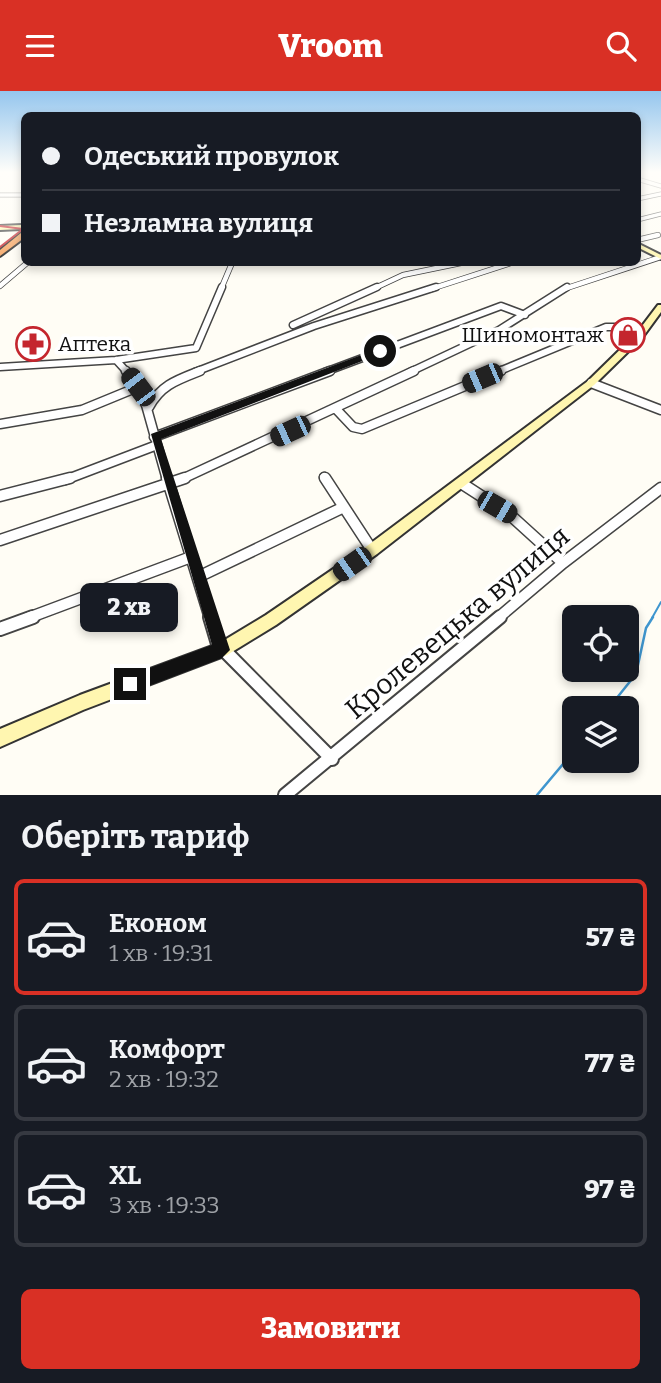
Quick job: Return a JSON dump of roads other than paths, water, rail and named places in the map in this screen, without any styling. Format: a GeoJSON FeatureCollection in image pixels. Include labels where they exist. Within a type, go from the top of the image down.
{"type":"FeatureCollection","features":[{"type":"Feature","properties":{"kind":"highway"},"geometry":{"type":"LineString","coordinates":[[0,243],[21,231]]}},
{"type":"Feature","properties":{"kind":"highway"},"geometry":{"type":"LineString","coordinates":[[0,254],[21,232]]}},
{"type":"Feature","properties":{"kind":"street"},"geometry":{"type":"LineString","coordinates":[[641,219],[661,214]]}},
{"type":"Feature","properties":{"kind":"street"},"geometry":{"type":"LineString","coordinates":[[0,228],[21,229]]}},
{"type":"Feature","properties":{"kind":"street"},"geometry":{"type":"LineString","coordinates":[[0,228],[6,231],[7,236]]}},
{"type":"Feature","properties":{"kind":"street"},"geometry":{"type":"LineString","coordinates":[[641,241],[658,235]]}},
{"type":"Feature","properties":{"kind":"street"},"geometry":{"type":"LineString","coordinates":[[641,245],[661,257]]}},
{"type":"Feature","properties":{"kind":"street"},"geometry":{"type":"LineString","coordinates":[[641,263],[661,257]]}},
{"type":"Feature","properties":{"kind":"street"},"geometry":{"type":"LineString","coordinates":[[0,286],[23,266]]}},
{"type":"Feature","properties":{"kind":"street"},"geometry":{"type":"LineString","coordinates":[[0,367],[116,360],[196,348],[231,266]]}},
{"type":"Feature","properties":{"kind":"street"},"geometry":{"type":"LineString","coordinates":[[293,325],[403,275],[446,266]]}},
{"type":"Feature","properties":{"kind":"street"},"geometry":{"type":"LineString","coordinates":[[0,424],[82,410],[140,390],[162,387],[314,326],[502,266]]}},
{"type":"Feature","properties":{"kind":"street"},"geometry":{"type":"LineString","coordinates":[[0,540],[169,485],[444,358],[525,314],[572,284],[631,266]]}},
{"type":"Feature","properties":{"kind":"street"},"geometry":{"type":"LineString","coordinates":[[0,496],[60,482],[156,441],[501,306],[525,314]]}},
{"type":"Feature","properties":{"kind":"street"},"geometry":{"type":"LineString","coordinates":[[0,738],[80,703],[222,650],[271,620],[372,550],[591,383],[639,336],[661,307]]}},
{"type":"Feature","properties":{"kind":"street"},"geometry":{"type":"LineString","coordinates":[[336,409],[353,427],[362,429],[606,327],[619,327],[639,336]]}},
{"type":"Feature","properties":{"kind":"street"},"geometry":{"type":"LineString","coordinates":[[116,360],[140,390],[149,407],[169,485],[222,650],[332,759]]}},
{"type":"Feature","properties":{"kind":"street"},"geometry":{"type":"LineString","coordinates":[[591,383],[661,410]]}},
{"type":"Feature","properties":{"kind":"street"},"geometry":{"type":"LineString","coordinates":[[149,407],[162,387]]}},
{"type":"Feature","properties":{"kind":"street"},"geometry":{"type":"LineString","coordinates":[[324,477],[372,550]]}},
{"type":"Feature","properties":{"kind":"street"},"geometry":{"type":"LineString","coordinates":[[461,483],[509,514],[563,563]]}},
{"type":"Feature","properties":{"kind":"street","name":"Кролевецька вулиця"},"geometry":{"type":"LineString","coordinates":[[285,795],[332,759],[563,563],[661,488]]}},
{"type":"Feature","properties":{"kind":"street"},"geometry":{"type":"LineString","coordinates":[[198,577],[344,507]]}},
{"type":"Feature","properties":{"kind":"street"},"geometry":{"type":"LineString","coordinates":[[0,629],[191,557]]}},
{"type":"Feature","properties":{"kind":"waterway"},"geometry":{"type":"LineString","coordinates":[[652,618],[661,602]]}},
{"type":"Feature","properties":{"kind":"waterway"},"geometry":{"type":"LineString","coordinates":[[618,696],[636,674],[646,628],[653,617]]}},
{"type":"Feature","properties":{"kind":"waterway"},"geometry":{"type":"LineString","coordinates":[[537,795],[562,765]]}},
{"type":"Feature","properties":{"kind":"tram line"},"geometry":{"type":"LineString","coordinates":[[0,226],[21,229]]}},
{"type":"Feature","properties":{"kind":"tram line"},"geometry":{"type":"LineString","coordinates":[[0,247],[21,231]]}},
{"type":"Feature","properties":{"kind":"place","name":"Шиномонтаж"},"geometry":{"type":"Point","coordinates":[628,335]}},
{"type":"Feature","properties":{"kind":"place","name":"Аптека"},"geometry":{"type":"Point","coordinates":[33,344]}}]}
